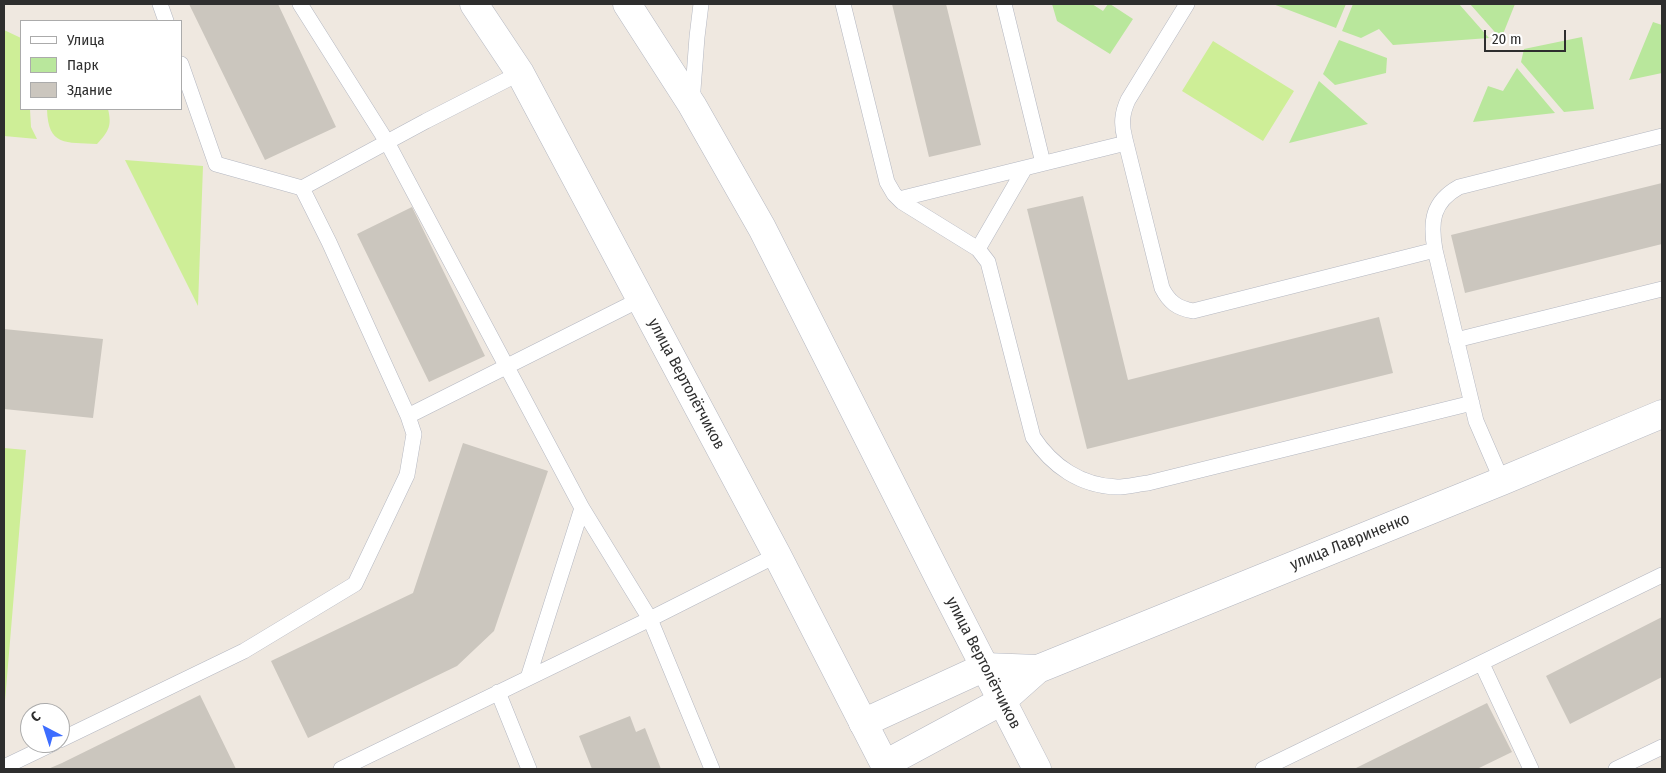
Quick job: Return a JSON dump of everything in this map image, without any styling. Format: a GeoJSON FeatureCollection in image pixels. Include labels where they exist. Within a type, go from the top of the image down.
{"type":"FeatureCollection","features":[{"type":"Feature","properties":{"kind":"main road","name":"улица Вертолётчиков"},"geometry":{"type":"LineString","coordinates":[[474,4],[520,73],[777,555],[886,766]]}},
{"type":"Feature","properties":{"kind":"main road","name":"улица Вертолётчиков"},"geometry":{"type":"LineString","coordinates":[[627,4],[692,105],[762,228],[984,667],[1038,769]]}},
{"type":"Feature","properties":{"kind":"main road","name":"улица Лавриненко"},"geometry":{"type":"LineString","coordinates":[[886,766],[1002,702],[1038,669],[1662,414]]}},
{"type":"Feature","properties":{"kind":"main road","name":"улица Лавриненко"},"geometry":{"type":"LineString","coordinates":[[984,667],[1038,669]]}},
{"type":"Feature","properties":{"kind":"main road"},"geometry":{"type":"LineString","coordinates":[[863,723],[984,667]]}},
{"type":"Feature","properties":{"kind":"lane"},"geometry":{"type":"LineString","coordinates":[[160,4],[166,20]]}},
{"type":"Feature","properties":{"kind":"lane"},"geometry":{"type":"LineString","coordinates":[[300,4],[387,142],[582,508],[650,619],[712,769]]}},
{"type":"Feature","properties":{"kind":"lane"},"geometry":{"type":"LineString","coordinates":[[692,105],[701,4]]}},
{"type":"Feature","properties":{"kind":"lane"},"geometry":{"type":"LineString","coordinates":[[843,4],[887,182],[898,199],[978,250],[988,262],[1033,437],[1040,448],[1056,465],[1078,478],[1096,484],[1118,487],[1148,483],[1472,403]]}},
{"type":"Feature","properties":{"kind":"lane"},"geometry":{"type":"LineString","coordinates":[[1004,4],[1043,163]]}},
{"type":"Feature","properties":{"kind":"lane"},"geometry":{"type":"LineString","coordinates":[[1187,4],[1128,100],[1122,120],[1162,288],[1168,299],[1182,308],[1193,311],[1435,250]]}},
{"type":"Feature","properties":{"kind":"lane"},"geometry":{"type":"LineString","coordinates":[[182,67],[216,164],[302,188],[520,73]]}},
{"type":"Feature","properties":{"kind":"lane"},"geometry":{"type":"LineString","coordinates":[[1502,481],[1476,421],[1456,340],[1432,231],[1436,209],[1446,195],[1459,187],[1662,136]]}},
{"type":"Feature","properties":{"kind":"lane"},"geometry":{"type":"LineString","coordinates":[[898,199],[1126,143]]}},
{"type":"Feature","properties":{"kind":"lane"},"geometry":{"type":"LineString","coordinates":[[978,250],[1025,168]]}},
{"type":"Feature","properties":{"kind":"lane"},"geometry":{"type":"LineString","coordinates":[[70,735],[244,651],[354,584],[407,475],[414,434],[408,416],[333,250],[302,188]]}},
{"type":"Feature","properties":{"kind":"lane"},"geometry":{"type":"LineString","coordinates":[[1456,340],[1662,289]]}},
{"type":"Feature","properties":{"kind":"lane"},"geometry":{"type":"LineString","coordinates":[[408,416],[641,299]]}},
{"type":"Feature","properties":{"kind":"lane"},"geometry":{"type":"LineString","coordinates":[[528,678],[582,508]]}},
{"type":"Feature","properties":{"kind":"lane"},"geometry":{"type":"LineString","coordinates":[[341,769],[777,555]]}},
{"type":"Feature","properties":{"kind":"lane"},"geometry":{"type":"LineString","coordinates":[[1263,769],[1662,575]]}},
{"type":"Feature","properties":{"kind":"lane"},"geometry":{"type":"LineString","coordinates":[[1482,664],[1532,769]]}},
{"type":"Feature","properties":{"kind":"lane"},"geometry":{"type":"LineString","coordinates":[[498,692],[529,769]]}},
{"type":"Feature","properties":{"kind":"lane"},"geometry":{"type":"LineString","coordinates":[[1616,769],[1662,747]]}},
{"type":"Feature","properties":{"kind":"lane"},"geometry":{"type":"LineString","coordinates":[[4,767],[33,753]]}},
{"type":"Feature","properties":{"kind":"green space"},"geometry":{"type":"Polygon","coordinates":[[[1052,4],[1092,4],[1103,11],[1110,4],[1133,19],[1110,54],[1057,21],[1052,4]]]}},
{"type":"Feature","properties":{"kind":"green space"},"geometry":{"type":"Polygon","coordinates":[[[1273,4],[1346,4],[1336,28],[1273,4]]]}},
{"type":"Feature","properties":{"kind":"green space"},"geometry":{"type":"Polygon","coordinates":[[[1353,4],[1459,4],[1489,38],[1393,45],[1379,29],[1361,38],[1342,31],[1353,4]]]}},
{"type":"Feature","properties":{"kind":"green space"},"geometry":{"type":"Polygon","coordinates":[[[1470,4],[1515,4],[1501,39],[1470,4]]]}},
{"type":"Feature","properties":{"kind":"green space"},"geometry":{"type":"Polygon","coordinates":[[[1653,22],[1662,25],[1662,73],[1629,80],[1653,22]]]}},
{"type":"Feature","properties":{"kind":"green space"},"geometry":{"type":"Polygon","coordinates":[[[4,30],[20,38],[20,110],[30,110],[31,127],[37,139],[4,136],[4,30]]]}},
{"type":"Feature","properties":{"kind":"green space"},"geometry":{"type":"Polygon","coordinates":[[[1582,37],[1594,109],[1564,112],[1521,62],[1524,49],[1582,37]]]}},
{"type":"Feature","properties":{"kind":"green space"},"geometry":{"type":"Polygon","coordinates":[[[1339,40],[1387,58],[1386,73],[1335,85],[1323,74],[1339,40]]]}},
{"type":"Feature","properties":{"kind":"green space"},"geometry":{"type":"Polygon","coordinates":[[[1213,41],[1294,91],[1263,141],[1182,91],[1213,41]]]}},
{"type":"Feature","properties":{"kind":"green space"},"geometry":{"type":"Polygon","coordinates":[[[1517,68],[1555,113],[1473,122],[1488,86],[1503,91],[1517,68]]]}},
{"type":"Feature","properties":{"kind":"green space"},"geometry":{"type":"Polygon","coordinates":[[[1319,81],[1368,124],[1289,143],[1319,81]]]}},
{"type":"Feature","properties":{"kind":"green space"},"geometry":{"type":"Polygon","coordinates":[[[47,110],[108,110],[110,120],[108,128],[97,144],[61,140],[55,136],[48,121],[47,110]]]}},
{"type":"Feature","properties":{"kind":"green space"},"geometry":{"type":"Polygon","coordinates":[[[125,160],[203,166],[198,306],[125,160]]]}},
{"type":"Feature","properties":{"kind":"green space"},"geometry":{"type":"Polygon","coordinates":[[[4,448],[26,450],[5,701],[4,701],[4,448]]]}},
{"type":"Feature","properties":{"kind":"building"},"geometry":{"type":"Polygon","coordinates":[[[189,4],[278,4],[336,127],[265,160],[189,4]]]}},
{"type":"Feature","properties":{"kind":"building"},"geometry":{"type":"Polygon","coordinates":[[[892,4],[946,4],[981,145],[929,157],[892,4]]]}},
{"type":"Feature","properties":{"kind":"building"},"geometry":{"type":"Polygon","coordinates":[[[1662,183],[1662,244],[1465,293],[1451,235],[1662,183]]]}},
{"type":"Feature","properties":{"kind":"building"},"geometry":{"type":"Polygon","coordinates":[[[1083,196],[1128,380],[1379,317],[1393,373],[1087,449],[1027,209],[1083,196]]]}},
{"type":"Feature","properties":{"kind":"building"},"geometry":{"type":"Polygon","coordinates":[[[412,207],[485,356],[429,382],[357,234],[412,207]]]}},
{"type":"Feature","properties":{"kind":"building"},"geometry":{"type":"Polygon","coordinates":[[[4,329],[103,339],[93,418],[4,409],[4,329]]]}},
{"type":"Feature","properties":{"kind":"building"},"geometry":{"type":"Polygon","coordinates":[[[463,443],[548,471],[494,631],[457,666],[308,738],[271,661],[413,593],[463,443]]]}},
{"type":"Feature","properties":{"kind":"building"},"geometry":{"type":"Polygon","coordinates":[[[1662,617],[1662,677],[1570,724],[1546,676],[1662,617]]]}},
{"type":"Feature","properties":{"kind":"building"},"geometry":{"type":"Polygon","coordinates":[[[200,695],[236,769],[48,769],[62,763],[200,695]]]}},
{"type":"Feature","properties":{"kind":"building"},"geometry":{"type":"Polygon","coordinates":[[[1487,703],[1512,752],[1477,769],[1354,769],[1487,703]]]}},
{"type":"Feature","properties":{"kind":"building"},"geometry":{"type":"Polygon","coordinates":[[[630,716],[636,732],[645,728],[661,769],[592,769],[579,736],[630,716]]]}}]}
